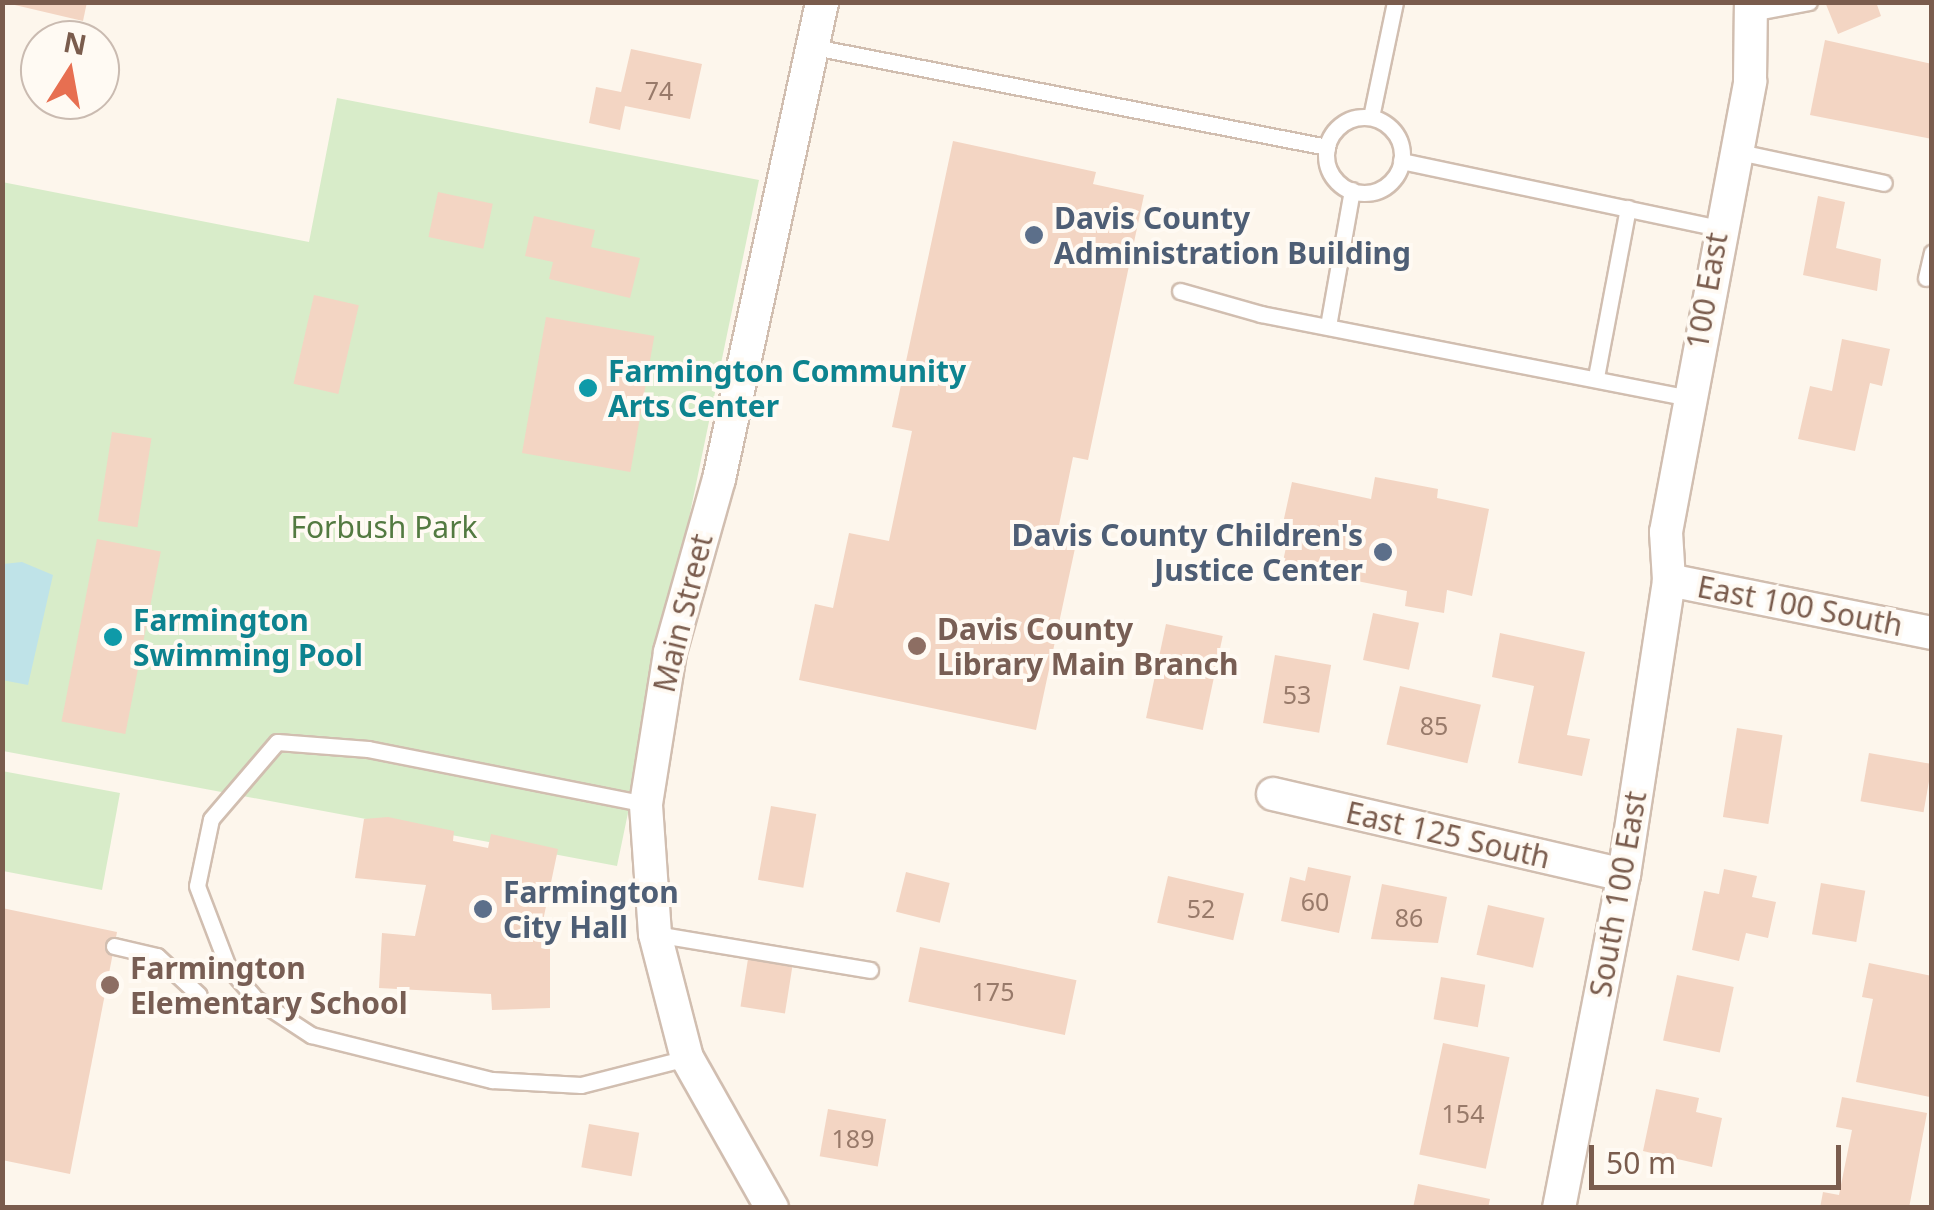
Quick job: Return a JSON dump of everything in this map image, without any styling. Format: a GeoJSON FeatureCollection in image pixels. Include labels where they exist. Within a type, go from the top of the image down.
{"type":"FeatureCollection","features":[{"type":"Feature","properties":{"kind":"street","name":"Main Street"},"geometry":{"type":"LineString","coordinates":[[772,1208],[687,1058],[655,934],[646,804],[670,652],[719,479],[822,2]]}},
{"type":"Feature","properties":{"kind":"street","name":"100 East"},"geometry":{"type":"LineString","coordinates":[[1669,580],[1666,532],[1718,228],[1750,81],[1751,8]]}},
{"type":"Feature","properties":{"kind":"street","name":"East 100 South"},"geometry":{"type":"LineString","coordinates":[[1669,580],[1932,632]]}},
{"type":"Feature","properties":{"kind":"street","name":"South 100 East"},"geometry":{"type":"LineString","coordinates":[[1558,1208],[1624,875],[1669,580]]}},
{"type":"Feature","properties":{"kind":"street","name":"East 125 South"},"geometry":{"type":"LineString","coordinates":[[1273,794],[1624,875]]}},
{"type":"Feature","properties":{"kind":"lane"},"geometry":{"type":"LineString","coordinates":[[1371,118],[1395,2]]}},
{"type":"Feature","properties":{"kind":"lane"},"geometry":{"type":"LineString","coordinates":[[1751,8],[1808,2]]}},
{"type":"Feature","properties":{"kind":"lane"},"geometry":{"type":"LineString","coordinates":[[814,48],[1327,147]]}},
{"type":"Feature","properties":{"kind":"lane"},"geometry":{"type":"LineString","coordinates":[[1371,118],[1398,138],[1402,161],[1384,187],[1352,190],[1328,168],[1327,147],[1348,120],[1371,118]]}},
{"type":"Feature","properties":{"kind":"lane"},"geometry":{"type":"LineString","coordinates":[[1734,151],[1884,184]]}},
{"type":"Feature","properties":{"kind":"lane"},"geometry":{"type":"LineString","coordinates":[[1402,161],[1718,228]]}},
{"type":"Feature","properties":{"kind":"lane"},"geometry":{"type":"LineString","coordinates":[[1328,326],[1352,190]]}},
{"type":"Feature","properties":{"kind":"lane"},"geometry":{"type":"LineString","coordinates":[[1596,377],[1628,208]]}},
{"type":"Feature","properties":{"kind":"lane"},"geometry":{"type":"LineString","coordinates":[[1926,278],[1932,252]]}},
{"type":"Feature","properties":{"kind":"lane"},"geometry":{"type":"LineString","coordinates":[[1180,291],[1328,326],[1688,398]]}},
{"type":"Feature","properties":{"kind":"lane"},"geometry":{"type":"LineString","coordinates":[[646,804],[368,748],[276,742],[211,820],[197,886],[228,967],[256,999],[311,1035],[492,1080],[581,1085],[687,1058]]}},
{"type":"Feature","properties":{"kind":"lane"},"geometry":{"type":"LineString","coordinates":[[655,934],[768,948],[870,970]]}},
{"type":"Feature","properties":{"kind":"lane"},"geometry":{"type":"LineString","coordinates":[[114,946],[157,956],[199,996]]}},
{"type":"Feature","properties":{"kind":"green space","name":"Forbush Park"},"geometry":{"type":"Polygon","coordinates":[[[337,98],[759,180],[617,866],[3,751],[2,182],[309,242],[337,98]]]}},
{"type":"Feature","properties":{"kind":"green space"},"geometry":{"type":"Polygon","coordinates":[[[2,771],[120,793],[102,890],[3,871],[2,771]]]}},
{"type":"Feature","properties":{"kind":"water"},"geometry":{"type":"Polygon","coordinates":[[[22,562],[53,575],[28,685],[2,680],[3,564],[22,562]]]}},
{"type":"Feature","properties":{"kind":"building"},"geometry":{"type":"Polygon","coordinates":[[[2,2],[87,2],[83,20],[2,2]]]}},
{"type":"Feature","properties":{"kind":"building"},"geometry":{"type":"Polygon","coordinates":[[[1825,2],[1876,2],[1881,16],[1838,34],[1825,2]]]}},
{"type":"Feature","properties":{"kind":"building"},"geometry":{"type":"Polygon","coordinates":[[[1825,40],[1932,64],[1932,139],[1810,115],[1825,40]]]}},
{"type":"Feature","properties":{"kind":"building"},"geometry":{"type":"Polygon","coordinates":[[[631,49],[702,64],[690,119],[625,106],[620,130],[589,123],[596,87],[621,92],[631,49]]]}},
{"type":"Feature","properties":{"kind":"building"},"geometry":{"type":"Polygon","coordinates":[[[953,141],[1096,172],[1093,184],[1144,195],[1088,460],[1073,457],[1057,535],[1077,539],[1036,730],[799,680],[815,604],[833,608],[849,533],[889,541],[912,431],[892,427],[953,141]]]}},
{"type":"Feature","properties":{"kind":"building"},"geometry":{"type":"Polygon","coordinates":[[[438,192],[493,204],[483,249],[428,237],[438,192]]]}},
{"type":"Feature","properties":{"kind":"building"},"geometry":{"type":"Polygon","coordinates":[[[1818,196],[1845,202],[1836,248],[1881,259],[1877,291],[1803,275],[1818,196]]]}},
{"type":"Feature","properties":{"kind":"building"},"geometry":{"type":"Polygon","coordinates":[[[534,216],[595,230],[591,247],[640,258],[630,298],[549,279],[553,262],[525,256],[534,216]]]}},
{"type":"Feature","properties":{"kind":"building"},"geometry":{"type":"Polygon","coordinates":[[[314,295],[359,305],[338,394],[294,384],[314,295]]]}},
{"type":"Feature","properties":{"kind":"building","name":"Farmington Community Arts Center"},"geometry":{"type":"Polygon","coordinates":[[[546,317],[654,336],[630,472],[522,453],[546,317]]]}},
{"type":"Feature","properties":{"kind":"building"},"geometry":{"type":"Polygon","coordinates":[[[1842,339],[1890,349],[1882,386],[1870,383],[1855,451],[1798,439],[1810,386],[1832,391],[1842,339]]]}},
{"type":"Feature","properties":{"kind":"building"},"geometry":{"type":"Polygon","coordinates":[[[112,432],[152,438],[137,527],[98,521],[112,432]]]}},
{"type":"Feature","properties":{"kind":"building","name":"Davis County Children's Justice Center"},"geometry":{"type":"Polygon","coordinates":[[[1375,477],[1438,489],[1437,498],[1489,509],[1472,596],[1447,590],[1444,613],[1405,606],[1407,591],[1282,566],[1288,538],[1280,537],[1292,482],[1371,499],[1375,477]]]}},
{"type":"Feature","properties":{"kind":"building","name":"Farmington Swimming Pool"},"geometry":{"type":"Polygon","coordinates":[[[97,539],[161,551],[125,734],[62,722],[97,539]]]}},
{"type":"Feature","properties":{"kind":"building"},"geometry":{"type":"Polygon","coordinates":[[[1373,613],[1419,623],[1409,670],[1363,660],[1373,613]]]}},
{"type":"Feature","properties":{"kind":"building"},"geometry":{"type":"Polygon","coordinates":[[[1166,624],[1223,636],[1203,730],[1146,718],[1166,624]]]}},
{"type":"Feature","properties":{"kind":"building"},"geometry":{"type":"Polygon","coordinates":[[[1500,633],[1585,652],[1567,735],[1590,739],[1582,776],[1518,763],[1534,686],[1492,677],[1500,633]]]}},
{"type":"Feature","properties":{"kind":"building"},"geometry":{"type":"Polygon","coordinates":[[[1275,655],[1331,665],[1319,733],[1263,723],[1275,655]]]}},
{"type":"Feature","properties":{"kind":"building"},"geometry":{"type":"Polygon","coordinates":[[[1400,686],[1481,705],[1467,763],[1387,744],[1400,686]]]}},
{"type":"Feature","properties":{"kind":"building"},"geometry":{"type":"Polygon","coordinates":[[[1737,728],[1782,735],[1768,824],[1723,817],[1737,728]]]}},
{"type":"Feature","properties":{"kind":"building"},"geometry":{"type":"Polygon","coordinates":[[[1869,753],[1932,764],[1924,812],[1860,801],[1869,753]]]}},
{"type":"Feature","properties":{"kind":"building"},"geometry":{"type":"Polygon","coordinates":[[[771,806],[816,814],[803,888],[758,880],[771,806]]]}},
{"type":"Feature","properties":{"kind":"building","name":"Farmington City Hall"},"geometry":{"type":"Polygon","coordinates":[[[388,817],[454,831],[453,841],[488,848],[491,834],[558,849],[539,940],[550,943],[550,1008],[492,1010],[491,994],[379,988],[382,933],[415,936],[426,885],[355,878],[364,819],[388,817]]]}},
{"type":"Feature","properties":{"kind":"building"},"geometry":{"type":"Polygon","coordinates":[[[1308,867],[1351,876],[1339,933],[1281,921],[1290,877],[1305,881],[1308,867]]]}},
{"type":"Feature","properties":{"kind":"building"},"geometry":{"type":"Polygon","coordinates":[[[1724,869],[1757,876],[1752,897],[1776,902],[1768,938],[1746,933],[1739,961],[1692,950],[1704,891],[1719,894],[1724,869]]]}},
{"type":"Feature","properties":{"kind":"building"},"geometry":{"type":"Polygon","coordinates":[[[906,872],[950,883],[940,923],[896,912],[906,872]]]}},
{"type":"Feature","properties":{"kind":"building"},"geometry":{"type":"Polygon","coordinates":[[[1168,876],[1244,894],[1233,940],[1157,923],[1168,876]]]}},
{"type":"Feature","properties":{"kind":"building"},"geometry":{"type":"Polygon","coordinates":[[[1821,883],[1865,891],[1856,942],[1812,934],[1821,883]]]}},
{"type":"Feature","properties":{"kind":"building"},"geometry":{"type":"Polygon","coordinates":[[[1382,884],[1447,897],[1438,943],[1371,939],[1382,884]]]}},
{"type":"Feature","properties":{"kind":"building"},"geometry":{"type":"Polygon","coordinates":[[[1488,905],[1545,918],[1533,968],[1477,955],[1488,905]]]}},
{"type":"Feature","properties":{"kind":"building"},"geometry":{"type":"Polygon","coordinates":[[[2,908],[117,932],[70,1174],[2,1160],[2,908]]]}},
{"type":"Feature","properties":{"kind":"building"},"geometry":{"type":"Polygon","coordinates":[[[920,947],[1077,980],[1065,1035],[908,1002],[920,947]]]}},
{"type":"Feature","properties":{"kind":"building"},"geometry":{"type":"Polygon","coordinates":[[[748,959],[792,966],[785,1013],[740,1006],[748,959]]]}},
{"type":"Feature","properties":{"kind":"building"},"geometry":{"type":"Polygon","coordinates":[[[1869,963],[1932,976],[1930,1097],[1856,1082],[1873,999],[1862,997],[1869,963]]]}},
{"type":"Feature","properties":{"kind":"building"},"geometry":{"type":"Polygon","coordinates":[[[1677,975],[1734,987],[1720,1053],[1663,1041],[1677,975]]]}},
{"type":"Feature","properties":{"kind":"building"},"geometry":{"type":"Polygon","coordinates":[[[1441,977],[1485,985],[1478,1027],[1434,1019],[1441,977]]]}},
{"type":"Feature","properties":{"kind":"building"},"geometry":{"type":"Polygon","coordinates":[[[1443,1043],[1510,1057],[1486,1169],[1419,1155],[1443,1043]]]}},
{"type":"Feature","properties":{"kind":"building"},"geometry":{"type":"Polygon","coordinates":[[[1656,1089],[1699,1098],[1696,1112],[1722,1118],[1712,1167],[1643,1151],[1656,1089]]]}},
{"type":"Feature","properties":{"kind":"building"},"geometry":{"type":"Polygon","coordinates":[[[1842,1097],[1927,1113],[1909,1208],[1820,1208],[1823,1192],[1839,1195],[1852,1130],[1836,1127],[1842,1097]]]}},
{"type":"Feature","properties":{"kind":"building"},"geometry":{"type":"Polygon","coordinates":[[[828,1109],[886,1119],[878,1167],[820,1156],[828,1109]]]}},
{"type":"Feature","properties":{"kind":"building"},"geometry":{"type":"Polygon","coordinates":[[[589,1124],[639,1133],[632,1176],[581,1167],[589,1124]]]}},
{"type":"Feature","properties":{"kind":"building"},"geometry":{"type":"Polygon","coordinates":[[[1418,1184],[1490,1199],[1488,1208],[1413,1208],[1418,1184]]]}},
{"type":"Feature","properties":{"kind":"place","name":"Davis County Administration Building"},"geometry":{"type":"Point","coordinates":[1034,235]}},
{"type":"Feature","properties":{"kind":"place","name":"Farmington Community Arts Center"},"geometry":{"type":"Point","coordinates":[588,388]}},
{"type":"Feature","properties":{"kind":"place","name":"Davis County Children's Justice Center"},"geometry":{"type":"Point","coordinates":[1383,552]}},
{"type":"Feature","properties":{"kind":"place","name":"Farmington Swimming Pool"},"geometry":{"type":"Point","coordinates":[113,637]}},
{"type":"Feature","properties":{"kind":"place","name":"Davis County Library Main Branch"},"geometry":{"type":"Point","coordinates":[917,646]}},
{"type":"Feature","properties":{"kind":"place","name":"Farmington City Hall"},"geometry":{"type":"Point","coordinates":[483,909]}},
{"type":"Feature","properties":{"kind":"place","name":"Farmington Elementary School"},"geometry":{"type":"Point","coordinates":[110,985]}}]}
